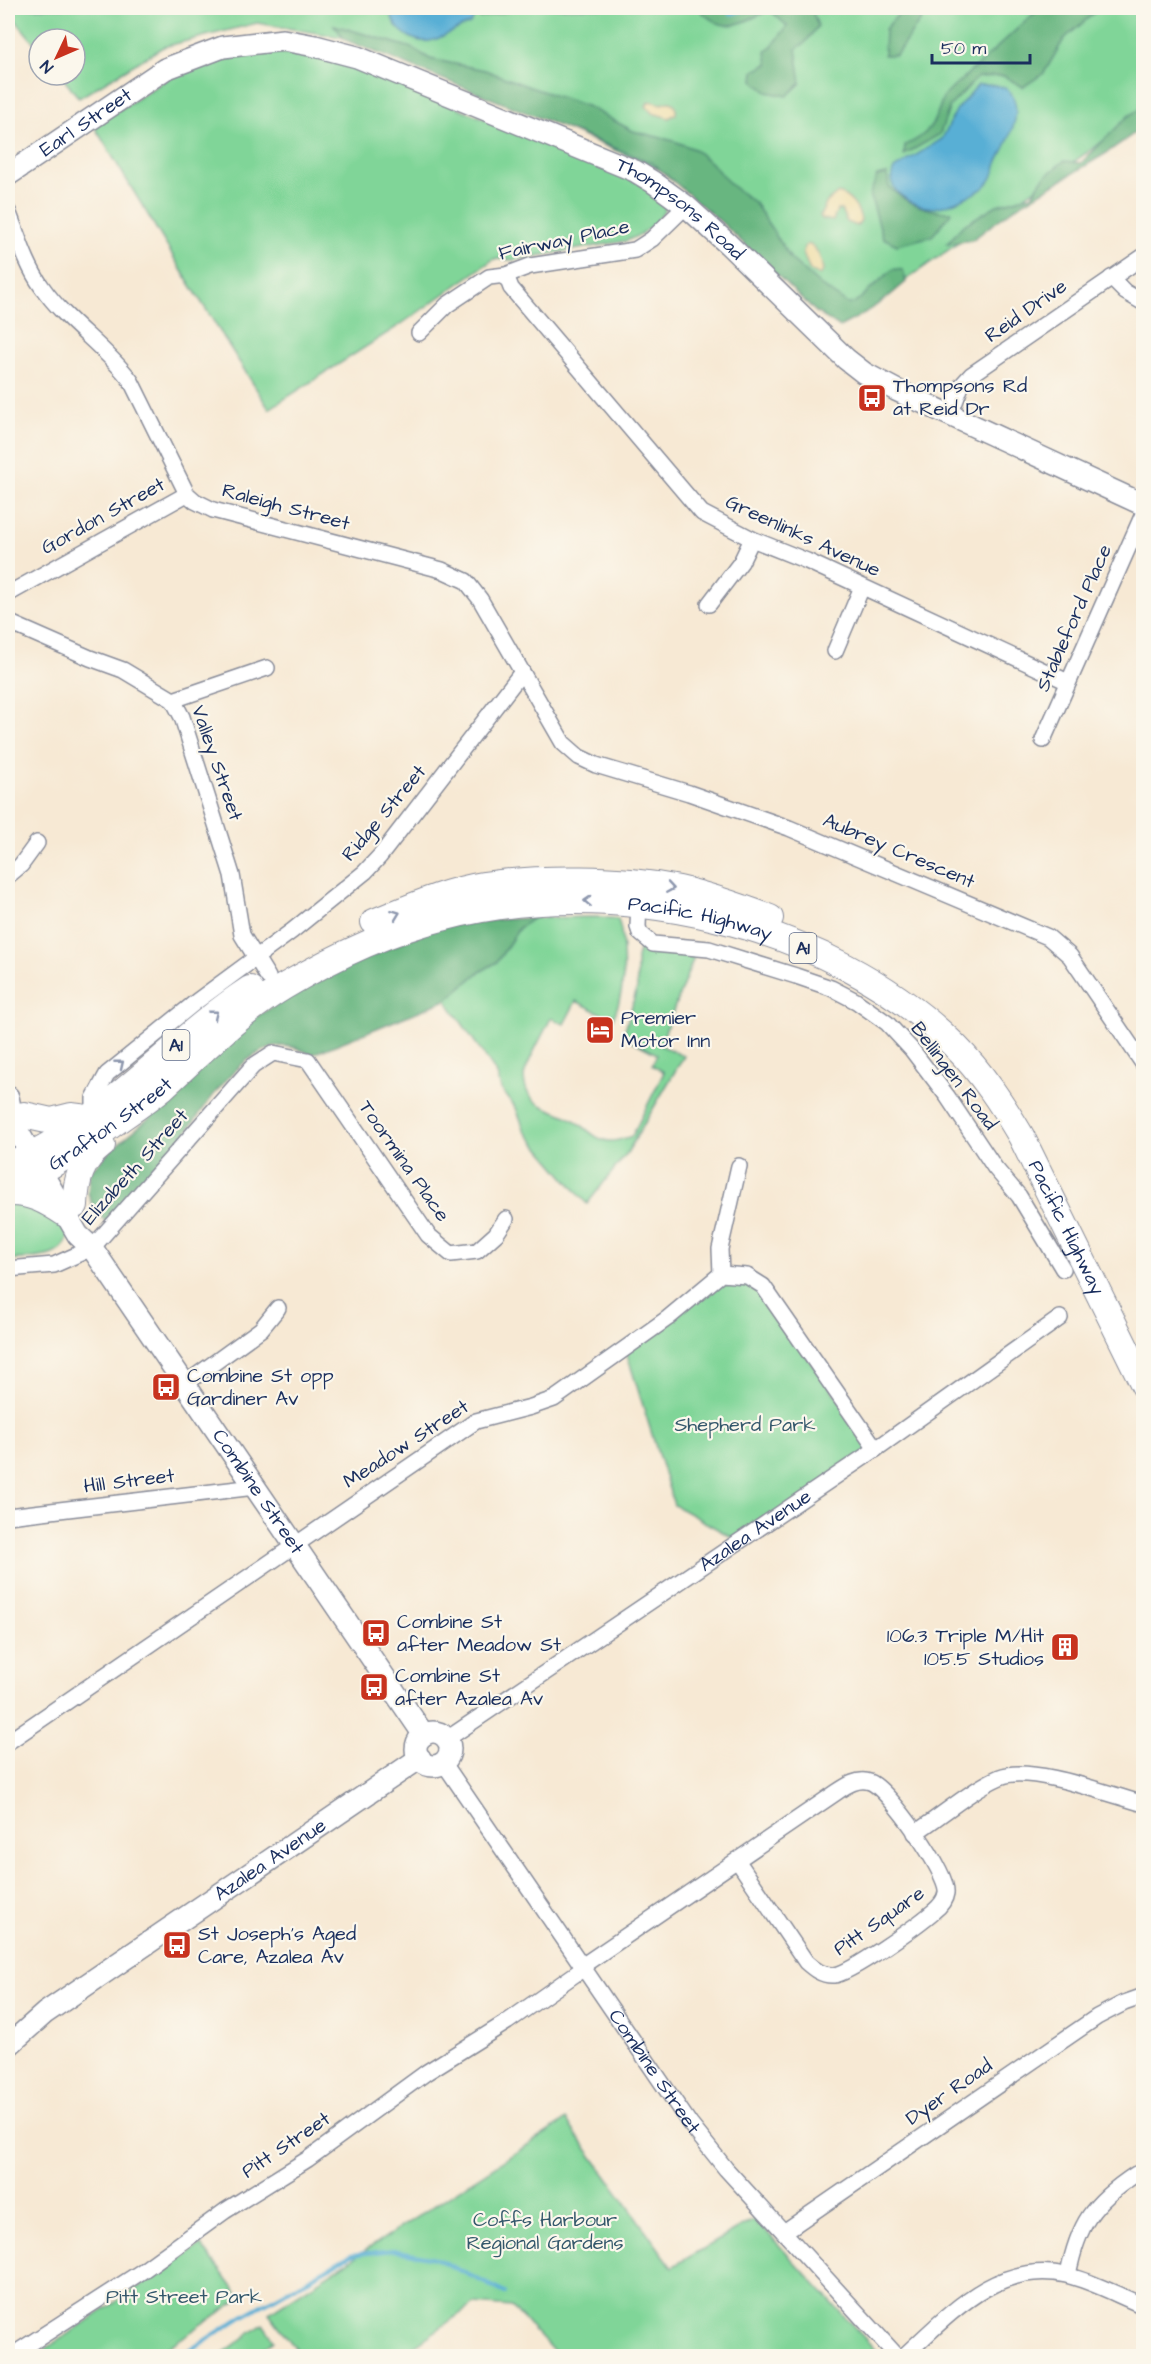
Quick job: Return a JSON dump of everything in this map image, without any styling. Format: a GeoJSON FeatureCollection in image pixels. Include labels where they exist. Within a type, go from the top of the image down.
{"type":"FeatureCollection","features":[{"type":"Feature","properties":{"kind":"highway","name":"Pacific Highway"},"geometry":{"type":"LineString","coordinates":[[262,967],[318,948],[360,928],[459,891],[482,886],[530,882],[602,881],[694,914],[740,925],[839,964],[885,990],[925,1020],[955,1046],[985,1080],[1021,1136],[1143,1385]]}},
{"type":"Feature","properties":{"kind":"highway","name":"Pacific Highway"},"geometry":{"type":"LineString","coordinates":[[259,1003],[318,967],[348,952],[411,927],[444,917],[511,904],[678,889],[804,930],[891,974],[947,1016],[998,1068],[1040,1136],[1143,1347]]}},
{"type":"Feature","properties":{"kind":"highway","name":"Grafton Street"},"geometry":{"type":"LineString","coordinates":[[8,1186],[42,1160],[87,1111],[233,999],[262,967]]}},
{"type":"Feature","properties":{"kind":"highway","name":"Grafton Street"},"geometry":{"type":"LineString","coordinates":[[8,1165],[42,1160],[97,1136],[160,1090],[209,1042],[259,1003]]}},
{"type":"Feature","properties":{"kind":"highway"},"geometry":{"type":"LineString","coordinates":[[8,1193],[35,1195],[70,1209],[83,1164],[95,1150],[156,1101],[160,1090]]}},
{"type":"Feature","properties":{"kind":"highway"},"geometry":{"type":"LineString","coordinates":[[12,1112],[51,1121],[87,1111]]}},
{"type":"Feature","properties":{"kind":"street","name":"Thompsons Road"},"geometry":{"type":"LineString","coordinates":[[165,69],[223,48],[283,40],[326,48],[357,57],[635,171],[686,206],[855,366],[896,390],[1143,505]]}},
{"type":"Feature","properties":{"kind":"street","name":"Earl Street"},"geometry":{"type":"LineString","coordinates":[[8,175],[165,69]]}},
{"type":"Feature","properties":{"kind":"street","name":"Fairway Place"},"geometry":{"type":"LineString","coordinates":[[419,333],[447,305],[489,277],[506,275],[530,266],[635,250],[652,239],[686,206]]}},
{"type":"Feature","properties":{"kind":"street"},"geometry":{"type":"LineString","coordinates":[[8,211],[41,286],[53,301],[120,366],[131,381],[187,494]]}},
{"type":"Feature","properties":{"kind":"street","name":"Reid Drive"},"geometry":{"type":"LineString","coordinates":[[950,415],[961,386],[971,375],[1143,256]]}},
{"type":"Feature","properties":{"kind":"street","name":"Greenlinks Avenue"},"geometry":{"type":"LineString","coordinates":[[506,275],[511,288],[702,513],[752,539],[1068,682]]}},
{"type":"Feature","properties":{"kind":"street"},"geometry":{"type":"LineString","coordinates":[[1112,278],[1125,292],[1143,303]]}},
{"type":"Feature","properties":{"kind":"street","name":"Gordon Street"},"geometry":{"type":"LineString","coordinates":[[8,594],[187,494]]}},
{"type":"Feature","properties":{"kind":"street","name":"Raleigh Street"},"geometry":{"type":"LineString","coordinates":[[187,494],[213,510],[442,570],[466,581],[480,599],[563,743],[579,757]]}},
{"type":"Feature","properties":{"kind":"street","name":"Stableford Place"},"geometry":{"type":"LineString","coordinates":[[1043,740],[1143,513]]}},
{"type":"Feature","properties":{"kind":"street"},"geometry":{"type":"LineString","coordinates":[[709,604],[741,562],[752,539]]}},
{"type":"Feature","properties":{"kind":"street"},"geometry":{"type":"LineString","coordinates":[[835,651],[862,587]]}},
{"type":"Feature","properties":{"kind":"street","name":"Valley Street"},"geometry":{"type":"LineString","coordinates":[[8,622],[123,670],[173,700],[182,717],[232,875],[242,935],[262,967]]}},
{"type":"Feature","properties":{"kind":"street"},"geometry":{"type":"LineString","coordinates":[[173,700],[267,668]]}},
{"type":"Feature","properties":{"kind":"street","name":"Ridge Street"},"geometry":{"type":"LineString","coordinates":[[262,967],[380,856],[522,672]]}},
{"type":"Feature","properties":{"kind":"street","name":"Aubrey Crescent"},"geometry":{"type":"LineString","coordinates":[[579,757],[597,765],[789,828],[1048,937],[1070,956],[1143,1065]]}},
{"type":"Feature","properties":{"kind":"street"},"geometry":{"type":"LineString","coordinates":[[8,876],[21,865],[37,843]]}},
{"type":"Feature","properties":{"kind":"street","name":"Bellingen Road"},"geometry":{"type":"LineString","coordinates":[[640,894],[637,919],[640,933],[653,944],[709,949],[796,976],[831,988],[856,1001],[887,1023],[912,1050],[947,1096],[995,1168],[1018,1197],[1063,1269]]}},
{"type":"Feature","properties":{"kind":"street","name":"Toormina Place"},"geometry":{"type":"LineString","coordinates":[[273,1053],[308,1060],[428,1235],[452,1254],[477,1251],[496,1234],[506,1219]]}},
{"type":"Feature","properties":{"kind":"street","name":"Elizabeth Street"},"geometry":{"type":"LineString","coordinates":[[8,1269],[54,1265],[92,1248],[253,1066],[273,1053]]}},
{"type":"Feature","properties":{"kind":"street","name":"Combine Street"},"geometry":{"type":"LineString","coordinates":[[12,1112],[70,1209],[88,1227],[92,1248],[424,1735]]}},
{"type":"Feature","properties":{"kind":"street"},"geometry":{"type":"LineString","coordinates":[[739,1166],[720,1249],[721,1274],[747,1276],[763,1286],[876,1449]]}},
{"type":"Feature","properties":{"kind":"street","name":"Meadow Street"},"geometry":{"type":"LineString","coordinates":[[8,1742],[476,1421],[554,1399],[668,1318],[721,1274]]}},
{"type":"Feature","properties":{"kind":"street"},"geometry":{"type":"LineString","coordinates":[[185,1384],[261,1329],[278,1308]]}},
{"type":"Feature","properties":{"kind":"street","name":"Azalea Avenue"},"geometry":{"type":"LineString","coordinates":[[447,1739],[876,1449],[1060,1318]]}},
{"type":"Feature","properties":{"kind":"street","name":"Hill Street"},"geometry":{"type":"LineString","coordinates":[[8,1516],[255,1487]]}},
{"type":"Feature","properties":{"kind":"street"},"geometry":{"type":"LineString","coordinates":[[435,1732],[447,1739],[450,1753],[443,1762],[432,1765],[420,1758],[417,1744],[424,1735],[435,1732]]}},
{"type":"Feature","properties":{"kind":"street","name":"Azalea Avenue"},"geometry":{"type":"LineString","coordinates":[[8,2046],[45,2013],[420,1758]]}},
{"type":"Feature","properties":{"kind":"street","name":"Combine Street"},"geometry":{"type":"LineString","coordinates":[[443,1762],[690,2124],[726,2169],[897,2356]]}},
{"type":"Feature","properties":{"kind":"street"},"geometry":{"type":"LineString","coordinates":[[915,1833],[988,1783],[1011,1773],[1050,1778],[1143,1804]]}},
{"type":"Feature","properties":{"kind":"street","name":"Pitt Square"},"geometry":{"type":"LineString","coordinates":[[583,1967],[737,1860],[837,1792],[857,1781],[868,1781],[885,1791],[942,1876],[946,1893],[942,1902],[928,1916],[850,1969],[832,1975],[814,1970],[806,1962],[737,1860]]}},
{"type":"Feature","properties":{"kind":"street","name":"Pitt Street"},"geometry":{"type":"LineString","coordinates":[[11,2356],[141,2272],[225,2211],[308,2159],[427,2072],[507,2022],[583,1967]]}},
{"type":"Feature","properties":{"kind":"street","name":"Dyer Road"},"geometry":{"type":"LineString","coordinates":[[784,2232],[1088,2024],[1124,2003],[1143,1996]]}},
{"type":"Feature","properties":{"kind":"street"},"geometry":{"type":"LineString","coordinates":[[1068,2275],[1073,2247],[1091,2213],[1115,2188],[1136,2174]]}},
{"type":"Feature","properties":{"kind":"street"},"geometry":{"type":"LineString","coordinates":[[904,2356],[960,2305],[994,2283],[1029,2273],[1068,2275],[1143,2306]]}},
{"type":"Feature","properties":{"kind":"green space"},"geometry":{"type":"Polygon","coordinates":[[[8,8],[1143,8],[1143,113],[856,315],[671,175],[442,74],[352,39],[257,23],[163,47],[79,98],[70,87],[87,87],[87,27],[27,27],[27,34],[8,8]]]}},
{"type":"Feature","properties":{"kind":"green space"},"geometry":{"type":"Polygon","coordinates":[[[476,8],[522,8],[480,18],[476,8]]]}},
{"type":"Feature","properties":{"kind":"green space"},"geometry":{"type":"Polygon","coordinates":[[[698,8],[811,8],[818,26],[805,43],[796,49],[801,83],[787,96],[767,92],[753,80],[754,71],[768,64],[766,52],[787,26],[770,10],[741,23],[725,25],[708,17],[698,8]]]}},
{"type":"Feature","properties":{"kind":"green space"},"geometry":{"type":"Polygon","coordinates":[[[904,8],[929,8],[896,55],[884,55],[885,29],[904,8]]]}},
{"type":"Feature","properties":{"kind":"green space"},"geometry":{"type":"Polygon","coordinates":[[[1040,8],[1100,8],[1064,39],[1044,73],[1023,87],[1004,76],[978,77],[950,106],[940,134],[904,155],[905,145],[920,137],[930,127],[943,97],[1040,8]]]}},
{"type":"Feature","properties":{"kind":"green space"},"geometry":{"type":"Polygon","coordinates":[[[334,25],[412,48],[430,59],[485,70],[589,107],[633,131],[674,141],[694,149],[711,163],[731,185],[755,203],[791,259],[820,285],[848,304],[855,303],[893,269],[903,270],[906,282],[874,307],[839,327],[816,312],[722,223],[652,163],[345,40],[334,25]]]}},
{"type":"Feature","properties":{"kind":"green space"},"geometry":{"type":"Polygon","coordinates":[[[256,52],[299,54],[360,67],[639,183],[668,204],[651,227],[626,241],[513,260],[494,259],[400,325],[269,409],[94,126],[172,76],[216,61],[256,52]]]}},
{"type":"Feature","properties":{"kind":"green space"},"geometry":{"type":"Polygon","coordinates":[[[1143,107],[1143,127],[1105,154],[1016,207],[972,240],[947,244],[962,226],[997,205],[1032,195],[1043,178],[1064,161],[1081,163],[1128,116],[1143,107]]]}},
{"type":"Feature","properties":{"kind":"green space"},"geometry":{"type":"Polygon","coordinates":[[[887,174],[889,187],[903,198],[926,209],[952,212],[932,236],[897,245],[883,238],[870,194],[877,176],[887,174]]]}},
{"type":"Feature","properties":{"kind":"green space"},"geometry":{"type":"Polygon","coordinates":[[[534,918],[618,919],[621,930],[622,990],[610,1024],[600,1019],[602,1014],[576,1001],[564,1024],[551,1018],[524,1077],[529,1095],[535,1101],[574,1120],[604,1140],[615,1141],[632,1136],[664,1072],[652,1065],[657,1054],[623,1036],[637,989],[637,956],[641,945],[649,948],[696,952],[660,1045],[684,1056],[627,1153],[587,1204],[525,1131],[516,1108],[501,1089],[497,1074],[446,1000],[478,973],[497,962],[519,928],[534,918]]]}},
{"type":"Feature","properties":{"kind":"green space"},"geometry":{"type":"Polygon","coordinates":[[[534,918],[519,928],[497,962],[478,973],[446,1000],[311,1055],[289,1046],[269,1048],[249,1059],[231,1075],[172,1151],[106,1222],[94,1210],[88,1193],[90,1171],[112,1149],[161,1108],[191,1074],[240,1026],[299,991],[436,927],[534,918]]]}},
{"type":"Feature","properties":{"kind":"green space"},"geometry":{"type":"Polygon","coordinates":[[[8,1198],[29,1199],[70,1231],[62,1248],[55,1253],[37,1258],[8,1260],[8,1198]]]}},
{"type":"Feature","properties":{"kind":"green space","name":"Shepherd Park"},"geometry":{"type":"Polygon","coordinates":[[[721,1274],[747,1276],[876,1449],[739,1541],[674,1505],[625,1348],[721,1274]]]}},
{"type":"Feature","properties":{"kind":"green space","name":"Coffs Harbour Regional Gardens"},"geometry":{"type":"Polygon","coordinates":[[[566,2120],[672,2267],[755,2219],[881,2356],[558,2356],[512,2307],[474,2304],[400,2356],[301,2356],[269,2313],[566,2120]]]}},
{"type":"Feature","properties":{"kind":"green space","name":"Pitt Street Park"},"geometry":{"type":"Polygon","coordinates":[[[201,2245],[241,2298],[155,2356],[35,2356],[201,2245]]]}},
{"type":"Feature","properties":{"kind":"green space"},"geometry":{"type":"Polygon","coordinates":[[[263,2324],[274,2340],[252,2356],[226,2356],[223,2353],[263,2324]]]}},
{"type":"Feature","properties":{"kind":"sand"},"geometry":{"type":"Polygon","coordinates":[[[649,101],[662,104],[673,103],[676,107],[676,114],[669,118],[652,113],[646,106],[649,101]]]}},
{"type":"Feature","properties":{"kind":"sand"},"geometry":{"type":"Polygon","coordinates":[[[838,193],[850,200],[856,207],[861,220],[857,226],[847,222],[841,210],[837,210],[833,221],[822,219],[820,216],[827,202],[838,193]]]}},
{"type":"Feature","properties":{"kind":"sand"},"geometry":{"type":"Polygon","coordinates":[[[808,244],[817,251],[820,259],[823,271],[819,275],[810,271],[803,253],[804,247],[808,244]]]}},
{"type":"Feature","properties":{"kind":"water"},"geometry":{"type":"Polygon","coordinates":[[[396,8],[474,8],[476,15],[470,24],[440,38],[425,41],[408,36],[397,27],[391,14],[396,8]]]}},
{"type":"Feature","properties":{"kind":"water"},"geometry":{"type":"Polygon","coordinates":[[[978,85],[995,85],[1005,88],[1012,95],[1015,104],[1014,124],[991,180],[975,193],[941,207],[927,207],[911,202],[894,187],[892,177],[894,169],[942,139],[957,109],[978,85]]]}},
{"type":"Feature","properties":{"kind":"waterway"},"geometry":{"type":"LineString","coordinates":[[730,14],[750,8]]}},
{"type":"Feature","properties":{"kind":"waterway"},"geometry":{"type":"LineString","coordinates":[[181,2356],[243,2316],[351,2255],[393,2250],[435,2258],[505,2293]]}},
{"type":"Feature","properties":{"kind":"place","name":"Thompsons Rd at Reid Dr"},"geometry":{"type":"Point","coordinates":[872,398]}},
{"type":"Feature","properties":{"kind":"place","name":"Premier Motor Inn"},"geometry":{"type":"Point","coordinates":[600,1030]}},
{"type":"Feature","properties":{"kind":"place","name":"Combine St opp Gardiner Av"},"geometry":{"type":"Point","coordinates":[166,1387]}},
{"type":"Feature","properties":{"kind":"place","name":"Combine St after Meadow St"},"geometry":{"type":"Point","coordinates":[376,1633]}},
{"type":"Feature","properties":{"kind":"place","name":"106.3 Triple M/Hit 105.5 Studios"},"geometry":{"type":"Point","coordinates":[1065,1647]}},
{"type":"Feature","properties":{"kind":"place","name":"Combine St after Azalea Av"},"geometry":{"type":"Point","coordinates":[374,1687]}},
{"type":"Feature","properties":{"kind":"place","name":"St Joseph's Aged Care, Azalea Av"},"geometry":{"type":"Point","coordinates":[177,1945]}}]}
